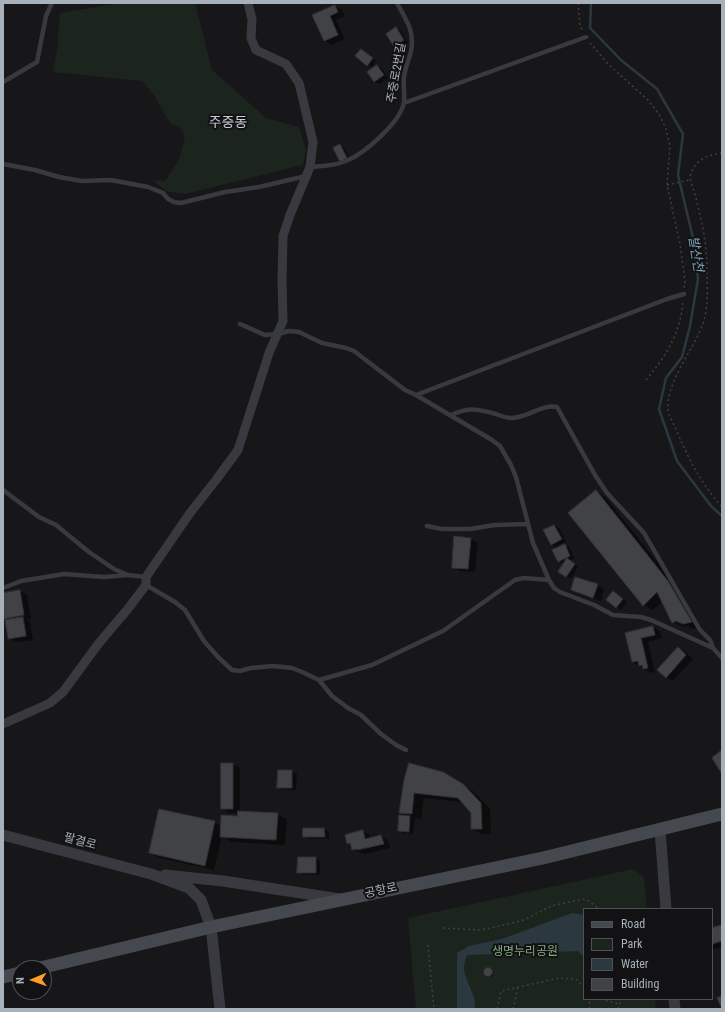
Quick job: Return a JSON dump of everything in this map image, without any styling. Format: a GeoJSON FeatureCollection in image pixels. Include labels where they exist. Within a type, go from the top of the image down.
{"type":"FeatureCollection","features":[{"type":"Feature","properties":{"kind":"main road","name":"공항로"},"geometry":{"type":"LineString","coordinates":[[52,965],[211,928],[543,858],[722,814]]}},
{"type":"Feature","properties":{"kind":"street"},"geometry":{"type":"LineString","coordinates":[[3,724],[50,703],[63,692],[99,643],[127,610],[190,513],[238,450],[269,353],[283,321],[283,236],[310,167],[312,142],[299,84],[286,64],[256,50],[251,38],[252,19],[248,3]]}},
{"type":"Feature","properties":{"kind":"street"},"geometry":{"type":"LineString","coordinates":[[660,830],[666,908]]}},
{"type":"Feature","properties":{"kind":"street","name":"팔결로"},"geometry":{"type":"LineString","coordinates":[[3,835],[150,874]]}},
{"type":"Feature","properties":{"kind":"street"},"geometry":{"type":"LineString","coordinates":[[150,874],[223,881],[344,899]]}},
{"type":"Feature","properties":{"kind":"street"},"geometry":{"type":"LineString","coordinates":[[150,874],[188,888],[202,900],[211,928],[220,1009]]}},
{"type":"Feature","properties":{"kind":"lane"},"geometry":{"type":"LineString","coordinates":[[3,82],[37,62],[46,16],[52,3]]}},
{"type":"Feature","properties":{"kind":"lane","name":"주중로2번길"},"geometry":{"type":"LineString","coordinates":[[310,167],[330,166],[348,161],[361,153],[389,129],[398,116],[404,102],[404,78],[411,52],[413,37],[411,29],[397,3]]}},
{"type":"Feature","properties":{"kind":"lane"},"geometry":{"type":"LineString","coordinates":[[404,102],[586,37]]}},
{"type":"Feature","properties":{"kind":"lane"},"geometry":{"type":"LineString","coordinates":[[3,164],[77,180],[112,180],[148,187],[163,193],[168,199],[174,202],[181,203],[225,192],[259,187],[306,176]]}},
{"type":"Feature","properties":{"kind":"lane"},"geometry":{"type":"LineString","coordinates":[[416,395],[667,299],[684,294]]}},
{"type":"Feature","properties":{"kind":"lane"},"geometry":{"type":"LineString","coordinates":[[240,324],[265,335],[289,331],[299,332],[322,343],[354,351],[400,386],[492,440],[500,446],[511,465],[516,477],[533,543],[554,588],[613,615],[641,617],[651,620],[713,648]]}},
{"type":"Feature","properties":{"kind":"lane"},"geometry":{"type":"LineString","coordinates":[[451,415],[460,411],[471,409],[481,410],[508,418],[519,418],[550,405],[557,406],[595,475],[608,493],[644,533],[700,630],[710,640],[713,648],[722,658]]}},
{"type":"Feature","properties":{"kind":"lane"},"geometry":{"type":"LineString","coordinates":[[3,490],[39,517],[56,525],[89,552],[114,569],[146,581],[175,602],[185,610],[204,641],[232,670],[240,671],[251,668],[273,666],[292,668],[319,680],[332,696],[348,708],[361,715],[381,734],[396,745],[406,750]]}},
{"type":"Feature","properties":{"kind":"lane"},"geometry":{"type":"LineString","coordinates":[[428,526],[442,529],[470,529],[495,525],[528,524]]}},
{"type":"Feature","properties":{"kind":"lane"},"geometry":{"type":"LineString","coordinates":[[3,588],[21,582],[64,574],[104,576],[128,575]]}},
{"type":"Feature","properties":{"kind":"lane"},"geometry":{"type":"LineString","coordinates":[[319,680],[372,665],[443,631],[515,580],[524,578],[549,580]]}},
{"type":"Feature","properties":{"kind":"path"},"geometry":{"type":"LineString","coordinates":[[578,3],[580,26],[589,42],[609,65],[648,100],[659,114],[666,129],[670,146],[667,185],[680,244],[685,281],[683,305],[678,329],[670,346],[662,361],[646,380]]}},
{"type":"Feature","properties":{"kind":"path"},"geometry":{"type":"LineString","coordinates":[[722,153],[709,155],[701,160],[691,171],[690,180],[700,213],[706,242],[707,298],[704,322],[673,383],[668,399],[668,412],[692,466],[703,484],[722,507]]}},
{"type":"Feature","properties":{"kind":"path"},"geometry":{"type":"LineString","coordinates":[[667,185],[690,180]]}},
{"type":"Feature","properties":{"kind":"path"},"geometry":{"type":"LineString","coordinates":[[444,928],[480,930],[524,920],[551,906],[583,899],[589,900],[598,908]]}},
{"type":"Feature","properties":{"kind":"path"},"geometry":{"type":"LineString","coordinates":[[428,945],[434,1009]]}},
{"type":"Feature","properties":{"kind":"path"},"geometry":{"type":"LineString","coordinates":[[497,1009],[501,991],[518,986],[559,978],[576,979],[583,986]]}},
{"type":"Feature","properties":{"kind":"path"},"geometry":{"type":"LineString","coordinates":[[513,1009],[518,986]]}},
{"type":"Feature","properties":{"kind":"path"},"geometry":{"type":"LineString","coordinates":[[605,1000],[619,1004]]}},
{"type":"Feature","properties":{"kind":"path"},"geometry":{"type":"LineString","coordinates":[[618,1009],[620,1000]]}},
{"type":"Feature","properties":{"kind":"green space"},"geometry":{"type":"Polygon","coordinates":[[[121,3],[195,3],[212,70],[266,118],[299,127],[306,150],[303,165],[185,194],[166,191],[153,180],[165,181],[179,160],[185,136],[180,128],[170,123],[154,95],[142,81],[53,72],[57,50],[60,13],[121,3]]]}},
{"type":"Feature","properties":{"kind":"green space","name":"생명누리공원"},"geometry":{"type":"Polygon","coordinates":[[[633,869],[644,877],[647,908],[583,908],[583,1000],[655,1000],[656,1009],[416,1009],[408,918],[633,869]]]}},
{"type":"Feature","properties":{"kind":"water"},"geometry":{"type":"Polygon","coordinates":[[[572,913],[583,915],[583,956],[578,951],[467,955],[464,970],[474,997],[475,1009],[457,1009],[457,953],[469,946],[502,939],[572,913]]]}},
{"type":"Feature","properties":{"kind":"building"},"geometry":{"type":"Polygon","coordinates":[[[335,5],[338,12],[330,16],[338,35],[324,41],[312,15],[335,5]]]}},
{"type":"Feature","properties":{"kind":"building"},"geometry":{"type":"Polygon","coordinates":[[[396,27],[404,40],[394,47],[386,34],[396,27]]]}},
{"type":"Feature","properties":{"kind":"building"},"geometry":{"type":"Polygon","coordinates":[[[361,49],[373,58],[367,66],[355,56],[361,49]]]}},
{"type":"Feature","properties":{"kind":"building"},"geometry":{"type":"Polygon","coordinates":[[[377,65],[384,75],[374,82],[367,72],[377,65]]]}},
{"type":"Feature","properties":{"kind":"building"},"geometry":{"type":"Polygon","coordinates":[[[340,144],[347,158],[340,162],[333,148],[340,144]]]}},
{"type":"Feature","properties":{"kind":"building"},"geometry":{"type":"Polygon","coordinates":[[[596,490],[668,581],[692,622],[683,624],[676,621],[672,623],[657,592],[643,606],[568,513],[596,490]]]}},
{"type":"Feature","properties":{"kind":"building"},"geometry":{"type":"Polygon","coordinates":[[[554,525],[562,539],[551,545],[543,530],[554,525]]]}},
{"type":"Feature","properties":{"kind":"building"},"geometry":{"type":"Polygon","coordinates":[[[454,536],[471,538],[468,569],[452,568],[454,536]]]}},
{"type":"Feature","properties":{"kind":"building"},"geometry":{"type":"Polygon","coordinates":[[[565,544],[570,556],[558,562],[552,550],[565,544]]]}},
{"type":"Feature","properties":{"kind":"building"},"geometry":{"type":"Polygon","coordinates":[[[567,558],[575,564],[566,577],[558,572],[567,558]]]}},
{"type":"Feature","properties":{"kind":"building"},"geometry":{"type":"Polygon","coordinates":[[[575,577],[598,584],[593,598],[571,590],[575,577]]]}},
{"type":"Feature","properties":{"kind":"building"},"geometry":{"type":"Polygon","coordinates":[[[20,590],[24,615],[4,619],[3,593],[20,590]]]}},
{"type":"Feature","properties":{"kind":"building"},"geometry":{"type":"Polygon","coordinates":[[[613,591],[623,599],[616,608],[606,600],[613,591]]]}},
{"type":"Feature","properties":{"kind":"building"},"geometry":{"type":"Polygon","coordinates":[[[23,617],[26,636],[8,639],[5,620],[23,617]]]}},
{"type":"Feature","properties":{"kind":"building"},"geometry":{"type":"Polygon","coordinates":[[[653,626],[655,635],[641,638],[648,668],[643,669],[642,665],[639,666],[638,661],[632,662],[625,633],[653,626]]]}},
{"type":"Feature","properties":{"kind":"building"},"geometry":{"type":"Polygon","coordinates":[[[678,647],[686,655],[666,678],[657,670],[678,647]]]}},
{"type":"Feature","properties":{"kind":"building"},"geometry":{"type":"Polygon","coordinates":[[[722,750],[722,774],[712,758],[722,750]]]}},
{"type":"Feature","properties":{"kind":"building"},"geometry":{"type":"Polygon","coordinates":[[[221,763],[233,763],[233,809],[221,809],[221,763]]]}},
{"type":"Feature","properties":{"kind":"building"},"geometry":{"type":"Polygon","coordinates":[[[409,763],[443,772],[463,784],[481,803],[482,829],[471,829],[471,813],[458,798],[414,793],[412,814],[399,813],[404,780],[409,763]]]}},
{"type":"Feature","properties":{"kind":"building"},"geometry":{"type":"Polygon","coordinates":[[[278,770],[292,770],[292,788],[277,788],[278,770]]]}},
{"type":"Feature","properties":{"kind":"building"},"geometry":{"type":"Polygon","coordinates":[[[159,809],[215,821],[205,866],[149,853],[159,809]]]}},
{"type":"Feature","properties":{"kind":"building"},"geometry":{"type":"Polygon","coordinates":[[[238,811],[278,813],[276,840],[220,837],[221,815],[237,816],[238,811]]]}},
{"type":"Feature","properties":{"kind":"building"},"geometry":{"type":"Polygon","coordinates":[[[399,815],[410,816],[409,832],[398,831],[399,815]]]}},
{"type":"Feature","properties":{"kind":"building"},"geometry":{"type":"Polygon","coordinates":[[[303,828],[324,828],[325,837],[303,837],[303,828]]]}},
{"type":"Feature","properties":{"kind":"building"},"geometry":{"type":"Polygon","coordinates":[[[363,830],[365,839],[381,835],[384,844],[352,850],[350,843],[347,844],[345,835],[363,830]]]}},
{"type":"Feature","properties":{"kind":"building"},"geometry":{"type":"Polygon","coordinates":[[[298,857],[316,857],[316,873],[297,873],[298,857]]]}},
{"type":"Feature","properties":{"kind":"building"},"geometry":{"type":"Polygon","coordinates":[[[722,925],[722,941],[713,944],[713,928],[722,925]]]}},
{"type":"Feature","properties":{"kind":"building"},"geometry":{"type":"Polygon","coordinates":[[[488,967],[493,972],[488,977],[483,972],[488,967]]]}},
{"type":"Feature","properties":{"kind":"building"},"geometry":{"type":"Polygon","coordinates":[[[722,996],[722,1009],[717,998],[722,996]]]}},
{"type":"Feature","properties":{"kind":"waterway","name":"발산천"},"geometry":{"type":"LineString","coordinates":[[591,3],[590,28],[621,60],[657,89],[683,134],[678,175],[694,242],[698,279],[690,326],[682,357],[666,378],[659,409],[677,461],[711,506],[722,516]]}},
{"type":"Feature","properties":{"kind":"district","name":"주중동"},"geometry":{"type":"Point","coordinates":[228,123]}}]}
